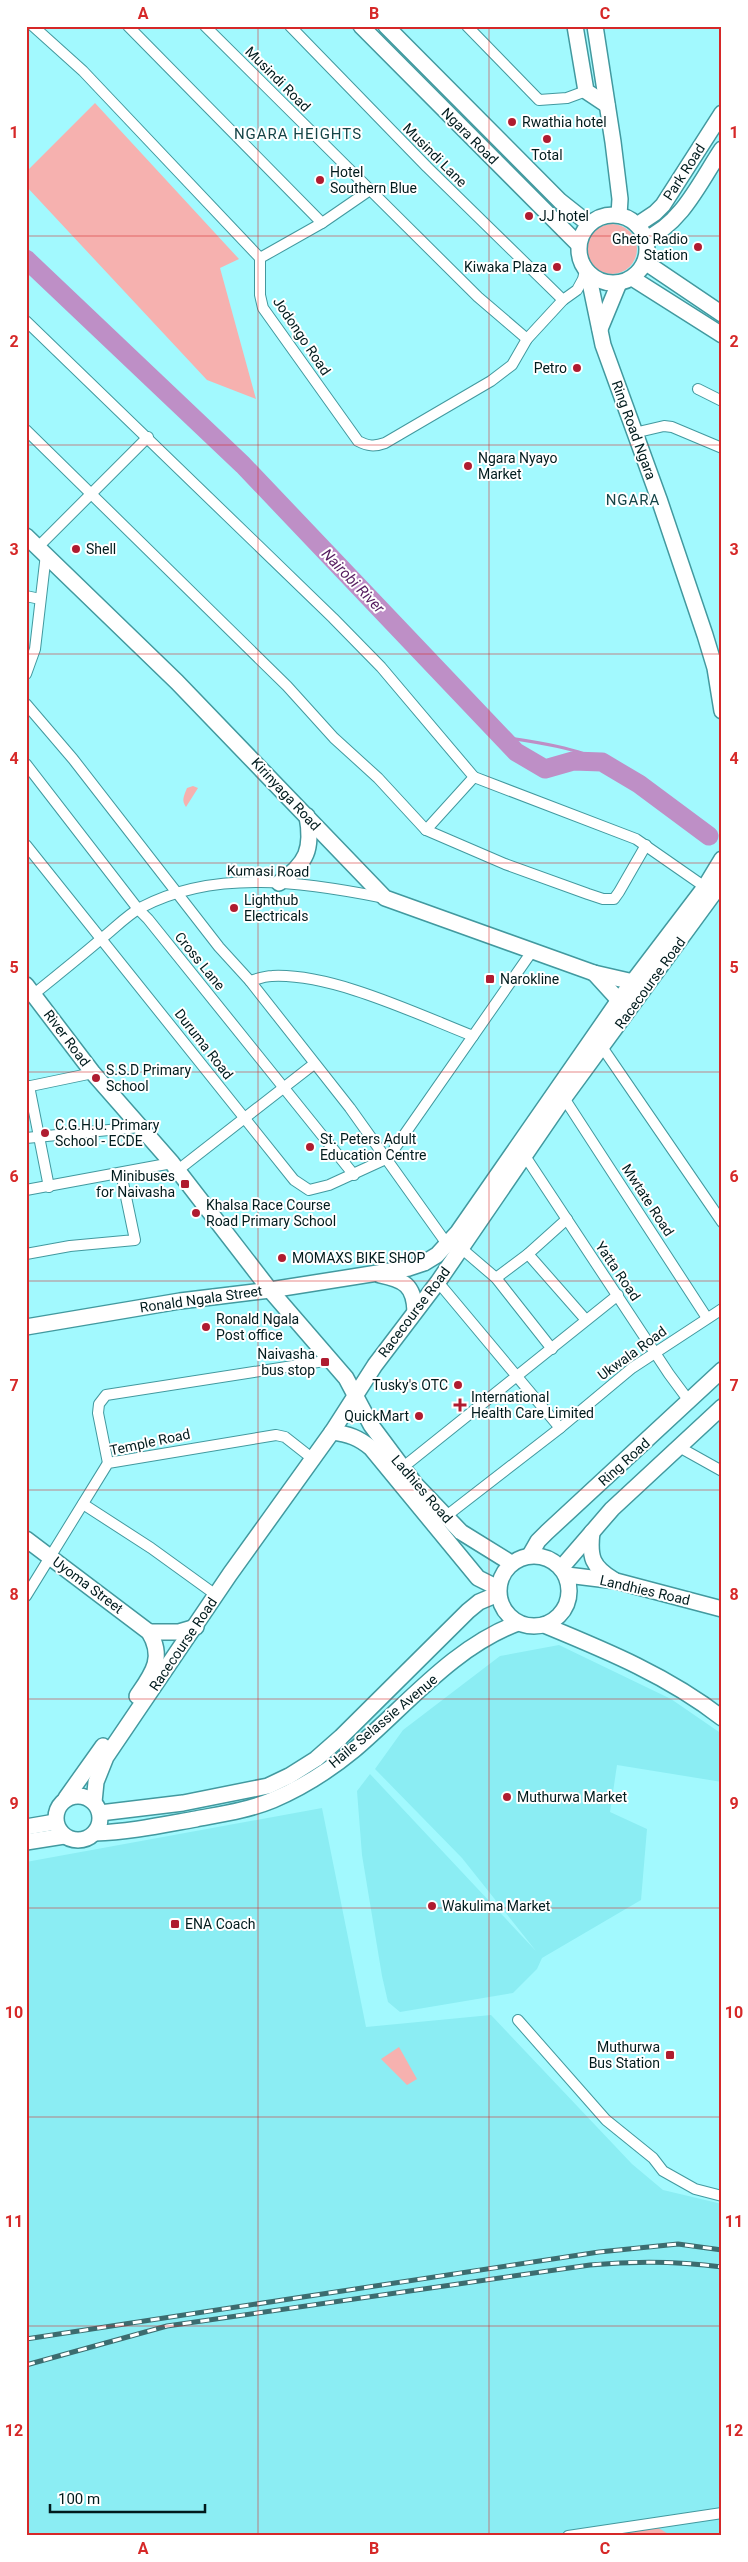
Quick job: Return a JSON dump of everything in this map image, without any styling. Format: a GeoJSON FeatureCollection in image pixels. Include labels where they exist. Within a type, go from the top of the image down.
{"type":"FeatureCollection","features":[{"type":"Feature","properties":{"kind":"main road","name":"Ngara Road"},"geometry":{"type":"LineString","coordinates":[[361,26],[578,244]]}},
{"type":"Feature","properties":{"kind":"main road","name":"Ngara Road"},"geometry":{"type":"LineString","coordinates":[[386,26],[560,201],[589,224]]}},
{"type":"Feature","properties":{"kind":"main road"},"geometry":{"type":"LineString","coordinates":[[575,26],[586,91],[607,105]]}},
{"type":"Feature","properties":{"kind":"main road"},"geometry":{"type":"LineString","coordinates":[[595,26],[620,199],[619,216]]}},
{"type":"Feature","properties":{"kind":"main road","name":"Park Road"},"geometry":{"type":"LineString","coordinates":[[637,225],[655,214],[663,205],[722,113]]}},
{"type":"Feature","properties":{"kind":"main road","name":"Park Road"},"geometry":{"type":"LineString","coordinates":[[646,239],[658,234],[680,212],[722,149]]}},
{"type":"Feature","properties":{"kind":"main road"},"geometry":{"type":"LineString","coordinates":[[600,329],[626,280],[645,262],[646,239],[637,225],[619,216],[602,216],[589,224],[580,237],[578,253],[586,271],[597,280],[608,283],[626,280],[722,335]]}},
{"type":"Feature","properties":{"kind":"main road"},"geometry":{"type":"LineString","coordinates":[[645,262],[722,314]]}},
{"type":"Feature","properties":{"kind":"main road","name":"Ring Road Ngara"},"geometry":{"type":"LineString","coordinates":[[586,271],[603,345],[705,635],[715,668],[721,704]]}},
{"type":"Feature","properties":{"kind":"main road","name":"Kirinyaga Road"},"geometry":{"type":"LineString","coordinates":[[26,536],[130,636],[385,898],[594,973],[648,985]]}},
{"type":"Feature","properties":{"kind":"main road"},"geometry":{"type":"LineString","coordinates":[[279,883],[303,862],[310,840],[306,816]]}},
{"type":"Feature","properties":{"kind":"main road","name":"Racecourse Road"},"geometry":{"type":"LineString","coordinates":[[424,1263],[454,1246],[525,1156],[564,1098],[602,1047],[624,1006],[632,982],[705,886],[722,859]]}},
{"type":"Feature","properties":{"kind":"main road","name":"Racecourse Road"},"geometry":{"type":"LineString","coordinates":[[97,1808],[96,1782],[106,1757],[216,1595],[332,1432],[355,1394],[438,1282],[454,1246],[624,1006],[648,985],[722,882]]}},
{"type":"Feature","properties":{"kind":"main road"},"geometry":{"type":"LineString","coordinates":[[594,973],[624,1006]]}},
{"type":"Feature","properties":{"kind":"main road","name":"River Road"},"geometry":{"type":"LineString","coordinates":[[30,989],[93,1073],[175,1167],[270,1290],[331,1360],[355,1394]]}},
{"type":"Feature","properties":{"kind":"main road","name":"Ronald Ngala Street"},"geometry":{"type":"LineString","coordinates":[[26,1327],[180,1300],[270,1290],[376,1274],[424,1263]]}},
{"type":"Feature","properties":{"kind":"main road","name":"Ronald Ngala Street"},"geometry":{"type":"LineString","coordinates":[[376,1274],[396,1278],[404,1283],[414,1298],[415,1311]]}},
{"type":"Feature","properties":{"kind":"main road","name":"Ring Road"},"geometry":{"type":"LineString","coordinates":[[530,1556],[538,1540],[722,1370]]}},
{"type":"Feature","properties":{"kind":"main road","name":"Ladhies Road"},"geometry":{"type":"LineString","coordinates":[[355,1394],[371,1425],[402,1468],[445,1517],[473,1541],[511,1563]]}},
{"type":"Feature","properties":{"kind":"main road","name":"Ring Road"},"geometry":{"type":"LineString","coordinates":[[564,1571],[592,1532],[612,1509],[722,1407]]}},
{"type":"Feature","properties":{"kind":"main road","name":"Ladhies Road"},"geometry":{"type":"LineString","coordinates":[[332,1432],[349,1434],[372,1448],[478,1578],[498,1591]]}},
{"type":"Feature","properties":{"kind":"main road"},"geometry":{"type":"LineString","coordinates":[[592,1532],[591,1553],[594,1563],[598,1569],[616,1581]]}},
{"type":"Feature","properties":{"kind":"main road","name":"Uyoma Street"},"geometry":{"type":"LineString","coordinates":[[26,1538],[150,1632]]}},
{"type":"Feature","properties":{"kind":"main road"},"geometry":{"type":"LineString","coordinates":[[530,1556],[541,1556],[564,1571],[568,1600],[564,1611],[555,1620],[544,1625],[532,1626],[518,1622],[508,1616],[502,1606],[498,1591],[505,1570],[511,1563],[530,1556]]}},
{"type":"Feature","properties":{"kind":"main road","name":"Landhies Road"},"geometry":{"type":"LineString","coordinates":[[564,1571],[616,1581],[722,1609]]}},
{"type":"Feature","properties":{"kind":"main road","name":"Haile Selassie Avenue"},"geometry":{"type":"LineString","coordinates":[[66,1798],[86,1797],[97,1808],[183,1803],[259,1788],[289,1776],[316,1759],[341,1737],[468,1611],[498,1591]]}},
{"type":"Feature","properties":{"kind":"main road","name":"Haile Selassie Avenue"},"geometry":{"type":"LineString","coordinates":[[26,1842],[64,1836],[77,1841],[90,1837],[95,1833],[142,1829],[219,1814],[274,1799],[318,1776],[352,1751],[418,1690],[484,1639],[518,1622]]}},
{"type":"Feature","properties":{"kind":"main road"},"geometry":{"type":"LineString","coordinates":[[544,1625],[647,1670],[696,1698],[722,1718]]}},
{"type":"Feature","properties":{"kind":"main road"},"geometry":{"type":"LineString","coordinates":[[64,1836],[55,1822],[57,1808],[66,1798],[152,1672],[158,1650],[150,1632],[179,1632],[196,1627]]}},
{"type":"Feature","properties":{"kind":"main road"},"geometry":{"type":"LineString","coordinates":[[95,1833],[100,1824],[97,1808]]}},
{"type":"Feature","properties":{"kind":"main road"},"geometry":{"type":"LineString","coordinates":[[26,1827],[55,1822]]}},
{"type":"Feature","properties":{"kind":"street"},"geometry":{"type":"LineString","coordinates":[[33,26],[78,66],[260,258],[322,223],[370,190]]}},
{"type":"Feature","properties":{"kind":"street"},"geometry":{"type":"LineString","coordinates":[[128,26],[322,223]]}},
{"type":"Feature","properties":{"kind":"street","name":"Musindi Road"},"geometry":{"type":"LineString","coordinates":[[205,26],[478,297],[526,338]]}},
{"type":"Feature","properties":{"kind":"street","name":"Musindi Lane"},"geometry":{"type":"LineString","coordinates":[[290,26],[427,167],[563,300]]}},
{"type":"Feature","properties":{"kind":"street"},"geometry":{"type":"LineString","coordinates":[[466,26],[539,100],[567,98],[586,91]]}},
{"type":"Feature","properties":{"kind":"street","name":"Jodongo Road"},"geometry":{"type":"LineString","coordinates":[[260,258],[260,294],[263,308],[358,441],[367,446],[376,446],[385,442],[491,381],[512,365],[526,338],[563,300],[578,288]]}},
{"type":"Feature","properties":{"kind":"street"},"geometry":{"type":"LineString","coordinates":[[586,271],[578,288],[594,300]]}},
{"type":"Feature","properties":{"kind":"street"},"geometry":{"type":"LineString","coordinates":[[26,320],[148,437],[381,667],[474,777],[630,836],[705,886]]}},
{"type":"Feature","properties":{"kind":"street"},"geometry":{"type":"LineString","coordinates":[[698,389],[722,401]]}},
{"type":"Feature","properties":{"kind":"street"},"geometry":{"type":"LineString","coordinates":[[634,434],[664,426],[672,427],[722,448]]}},
{"type":"Feature","properties":{"kind":"street"},"geometry":{"type":"LineString","coordinates":[[26,430],[287,686],[334,738],[378,778],[426,830],[505,864],[610,900],[614,899],[619,892],[646,845]]}},
{"type":"Feature","properties":{"kind":"street"},"geometry":{"type":"LineString","coordinates":[[26,674],[35,648],[42,550],[91,494],[148,437]]}},
{"type":"Feature","properties":{"kind":"street"},"geometry":{"type":"LineString","coordinates":[[26,596],[40,599]]}},
{"type":"Feature","properties":{"kind":"street"},"geometry":{"type":"LineString","coordinates":[[26,704],[73,759],[219,948],[250,981],[454,1246],[496,1278],[552,1349]]}},
{"type":"Feature","properties":{"kind":"street","name":"Cross Lane"},"geometry":{"type":"LineString","coordinates":[[26,764],[138,909],[354,1175]]}},
{"type":"Feature","properties":{"kind":"street"},"geometry":{"type":"LineString","coordinates":[[426,830],[474,777]]}},
{"type":"Feature","properties":{"kind":"street","name":"Duruma Road"},"geometry":{"type":"LineString","coordinates":[[26,845],[294,1180],[303,1188],[319,1188],[354,1175],[388,1158]]}},
{"type":"Feature","properties":{"kind":"street","name":"Kumasi Road"},"geometry":{"type":"LineString","coordinates":[[30,989],[102,939],[138,909],[178,893],[215,885],[279,883],[343,889],[385,898]]}},
{"type":"Feature","properties":{"kind":"street"},"geometry":{"type":"LineString","coordinates":[[388,1158],[533,950]]}},
{"type":"Feature","properties":{"kind":"street"},"geometry":{"type":"LineString","coordinates":[[250,981],[270,976],[318,980],[381,1001],[473,1036]]}},
{"type":"Feature","properties":{"kind":"street"},"geometry":{"type":"LineString","coordinates":[[602,1047],[722,1222]]}},
{"type":"Feature","properties":{"kind":"street"},"geometry":{"type":"LineString","coordinates":[[26,1190],[121,1173],[175,1167],[314,1064]]}},
{"type":"Feature","properties":{"kind":"street"},"geometry":{"type":"LineString","coordinates":[[49,1187],[40,1135],[27,1086],[93,1073]]}},
{"type":"Feature","properties":{"kind":"street","name":"Mwtate Road"},"geometry":{"type":"LineString","coordinates":[[564,1098],[707,1318]]}},
{"type":"Feature","properties":{"kind":"street"},"geometry":{"type":"LineString","coordinates":[[26,1138],[40,1135],[140,1126]]}},
{"type":"Feature","properties":{"kind":"street","name":"Yatta Road"},"geometry":{"type":"LineString","coordinates":[[525,1156],[689,1401]]}},
{"type":"Feature","properties":{"kind":"street"},"geometry":{"type":"LineString","coordinates":[[26,1254],[70,1246],[135,1240],[121,1173]]}},
{"type":"Feature","properties":{"kind":"street"},"geometry":{"type":"LineString","coordinates":[[496,1278],[528,1254],[567,1219]]}},
{"type":"Feature","properties":{"kind":"street"},"geometry":{"type":"LineString","coordinates":[[528,1254],[586,1320]]}},
{"type":"Feature","properties":{"kind":"street"},"geometry":{"type":"LineString","coordinates":[[438,1282],[560,1428]]}},
{"type":"Feature","properties":{"kind":"street"},"geometry":{"type":"LineString","coordinates":[[402,1468],[618,1295]]}},
{"type":"Feature","properties":{"kind":"street","name":"Ukwala Road"},"geometry":{"type":"LineString","coordinates":[[445,1517],[655,1351],[722,1308]]}},
{"type":"Feature","properties":{"kind":"street"},"geometry":{"type":"LineString","coordinates":[[108,1463],[98,1413],[102,1398],[115,1392],[331,1360]]}},
{"type":"Feature","properties":{"kind":"street","name":"Temple Road"},"geometry":{"type":"LineString","coordinates":[[26,1596],[108,1463],[276,1435],[285,1437],[313,1459]]}},
{"type":"Feature","properties":{"kind":"street"},"geometry":{"type":"LineString","coordinates":[[679,1447],[722,1471]]}},
{"type":"Feature","properties":{"kind":"street"},"geometry":{"type":"LineString","coordinates":[[83,1504],[151,1548],[216,1595]]}},
{"type":"Feature","properties":{"kind":"street"},"geometry":{"type":"LineString","coordinates":[[518,2020],[606,2120],[653,2158],[663,2171],[695,2190],[722,2196]]}},
{"type":"Feature","properties":{"kind":"street"},"geometry":{"type":"LineString","coordinates":[[568,2536],[722,2513]]}},
{"type":"Feature","properties":{"kind":"shaded area"},"geometry":{"type":"Polygon","coordinates":[[[95,103],[239,259],[220,268],[256,399],[207,380],[26,186],[26,172],[95,103]]]}},
{"type":"Feature","properties":{"kind":"shaded area"},"geometry":{"type":"Polygon","coordinates":[[[607,224],[617,224],[630,231],[637,244],[637,254],[630,267],[617,274],[607,274],[598,270],[591,263],[587,254],[587,244],[591,235],[598,228],[607,224]]]}},
{"type":"Feature","properties":{"kind":"shaded area"},"geometry":{"type":"Polygon","coordinates":[[[193,786],[198,788],[186,807],[183,800],[184,796],[187,788],[193,786]]]}},
{"type":"Feature","properties":{"kind":"shaded area","name":"Muthurwa Market"},"geometry":{"type":"Polygon","coordinates":[[[559,1645],[671,1699],[722,1734],[722,1782],[617,1765],[610,1812],[647,1829],[641,1900],[542,1958],[537,1969],[513,1993],[400,2012],[388,2002],[382,1976],[362,1855],[357,1791],[370,1774],[536,1951],[462,1858],[375,1769],[403,1730],[500,1656],[559,1645]]]}},
{"type":"Feature","properties":{"kind":"shaded area"},"geometry":{"type":"Polygon","coordinates":[[[322,1808],[366,2027],[491,2015],[632,2164],[663,2190],[722,2204],[722,2536],[26,2536],[26,1862],[322,1808]]]}},
{"type":"Feature","properties":{"kind":"shaded area"},"geometry":{"type":"Polygon","coordinates":[[[399,2047],[417,2079],[407,2085],[381,2059],[399,2047]]]}},
{"type":"Feature","properties":{"kind":"shaded area"},"geometry":{"type":"Polygon","coordinates":[[[655,2526],[672,2536],[595,2536],[655,2526]]]}},
{"type":"Feature","properties":{"kind":"waterway","name":"Nairobi River"},"geometry":{"type":"LineString","coordinates":[[26,259],[243,465],[516,752],[545,769],[573,761],[602,762],[639,784],[709,836]]}},
{"type":"Feature","properties":{"kind":"waterway"},"geometry":{"type":"LineString","coordinates":[[502,737],[568,749],[602,762]]}},
{"type":"Feature","properties":{"kind":"railway"},"geometry":{"type":"LineString","coordinates":[[26,2339],[599,2252],[678,2244],[722,2250]]}},
{"type":"Feature","properties":{"kind":"railway"},"geometry":{"type":"LineString","coordinates":[[26,2365],[167,2326],[590,2265],[656,2262],[722,2267]]}},
{"type":"Feature","properties":{"kind":"place","name":"Rwathia hotel"},"geometry":{"type":"Point","coordinates":[512,122]}},
{"type":"Feature","properties":{"kind":"place","name":"Total"},"geometry":{"type":"Point","coordinates":[547,139]}},
{"type":"Feature","properties":{"kind":"place","name":"Hotel Southern Blue"},"geometry":{"type":"Point","coordinates":[320,180]}},
{"type":"Feature","properties":{"kind":"place","name":"JJ hotel"},"geometry":{"type":"Point","coordinates":[529,216]}},
{"type":"Feature","properties":{"kind":"place","name":"Gheto Radio Station"},"geometry":{"type":"Point","coordinates":[698,247]}},
{"type":"Feature","properties":{"kind":"place","name":"Kiwaka Plaza"},"geometry":{"type":"Point","coordinates":[557,267]}},
{"type":"Feature","properties":{"kind":"place","name":"Petro"},"geometry":{"type":"Point","coordinates":[577,368]}},
{"type":"Feature","properties":{"kind":"place","name":"Ngara Nyayo Market"},"geometry":{"type":"Point","coordinates":[468,466]}},
{"type":"Feature","properties":{"kind":"place","name":"Shell"},"geometry":{"type":"Point","coordinates":[76,549]}},
{"type":"Feature","properties":{"kind":"place","name":"Lighthub Electricals"},"geometry":{"type":"Point","coordinates":[234,908]}},
{"type":"Feature","properties":{"kind":"place","name":"Narokline"},"geometry":{"type":"Point","coordinates":[490,979]}},
{"type":"Feature","properties":{"kind":"place","name":"S.S.D Primary School"},"geometry":{"type":"Point","coordinates":[96,1078]}},
{"type":"Feature","properties":{"kind":"place","name":"C.G.H.U. Primary School - ECDE"},"geometry":{"type":"Point","coordinates":[45,1133]}},
{"type":"Feature","properties":{"kind":"place","name":"St. Peters Adult Education Centre"},"geometry":{"type":"Point","coordinates":[310,1147]}},
{"type":"Feature","properties":{"kind":"place","name":"Minibuses for Naivasha"},"geometry":{"type":"Point","coordinates":[185,1184]}},
{"type":"Feature","properties":{"kind":"place","name":"Khalsa Race Course Road Primary School"},"geometry":{"type":"Point","coordinates":[196,1213]}},
{"type":"Feature","properties":{"kind":"place","name":"MOMAXS BIKE SHOP"},"geometry":{"type":"Point","coordinates":[282,1258]}},
{"type":"Feature","properties":{"kind":"place","name":"Ronald Ngala Post office"},"geometry":{"type":"Point","coordinates":[206,1327]}},
{"type":"Feature","properties":{"kind":"place","name":"Naivasha bus stop"},"geometry":{"type":"Point","coordinates":[325,1362]}},
{"type":"Feature","properties":{"kind":"place","name":"Tusky's OTC"},"geometry":{"type":"Point","coordinates":[458,1385]}},
{"type":"Feature","properties":{"kind":"place","name":"International Health Care Limited"},"geometry":{"type":"Point","coordinates":[460,1405]}},
{"type":"Feature","properties":{"kind":"place","name":"QuickMart"},"geometry":{"type":"Point","coordinates":[419,1416]}},
{"type":"Feature","properties":{"kind":"place","name":"Muthurwa Market"},"geometry":{"type":"Point","coordinates":[507,1797]}},
{"type":"Feature","properties":{"kind":"place","name":"Wakulima Market"},"geometry":{"type":"Point","coordinates":[432,1906]}},
{"type":"Feature","properties":{"kind":"place","name":"ENA Coach"},"geometry":{"type":"Point","coordinates":[175,1924]}},
{"type":"Feature","properties":{"kind":"place","name":"Muthurwa Bus Station"},"geometry":{"type":"Point","coordinates":[670,2055]}},
{"type":"Feature","properties":{"kind":"district","name":"NGARA HEIGHTS"},"geometry":{"type":"Point","coordinates":[298,134]}},
{"type":"Feature","properties":{"kind":"district","name":"NGARA"},"geometry":{"type":"Point","coordinates":[633,500]}}]}
